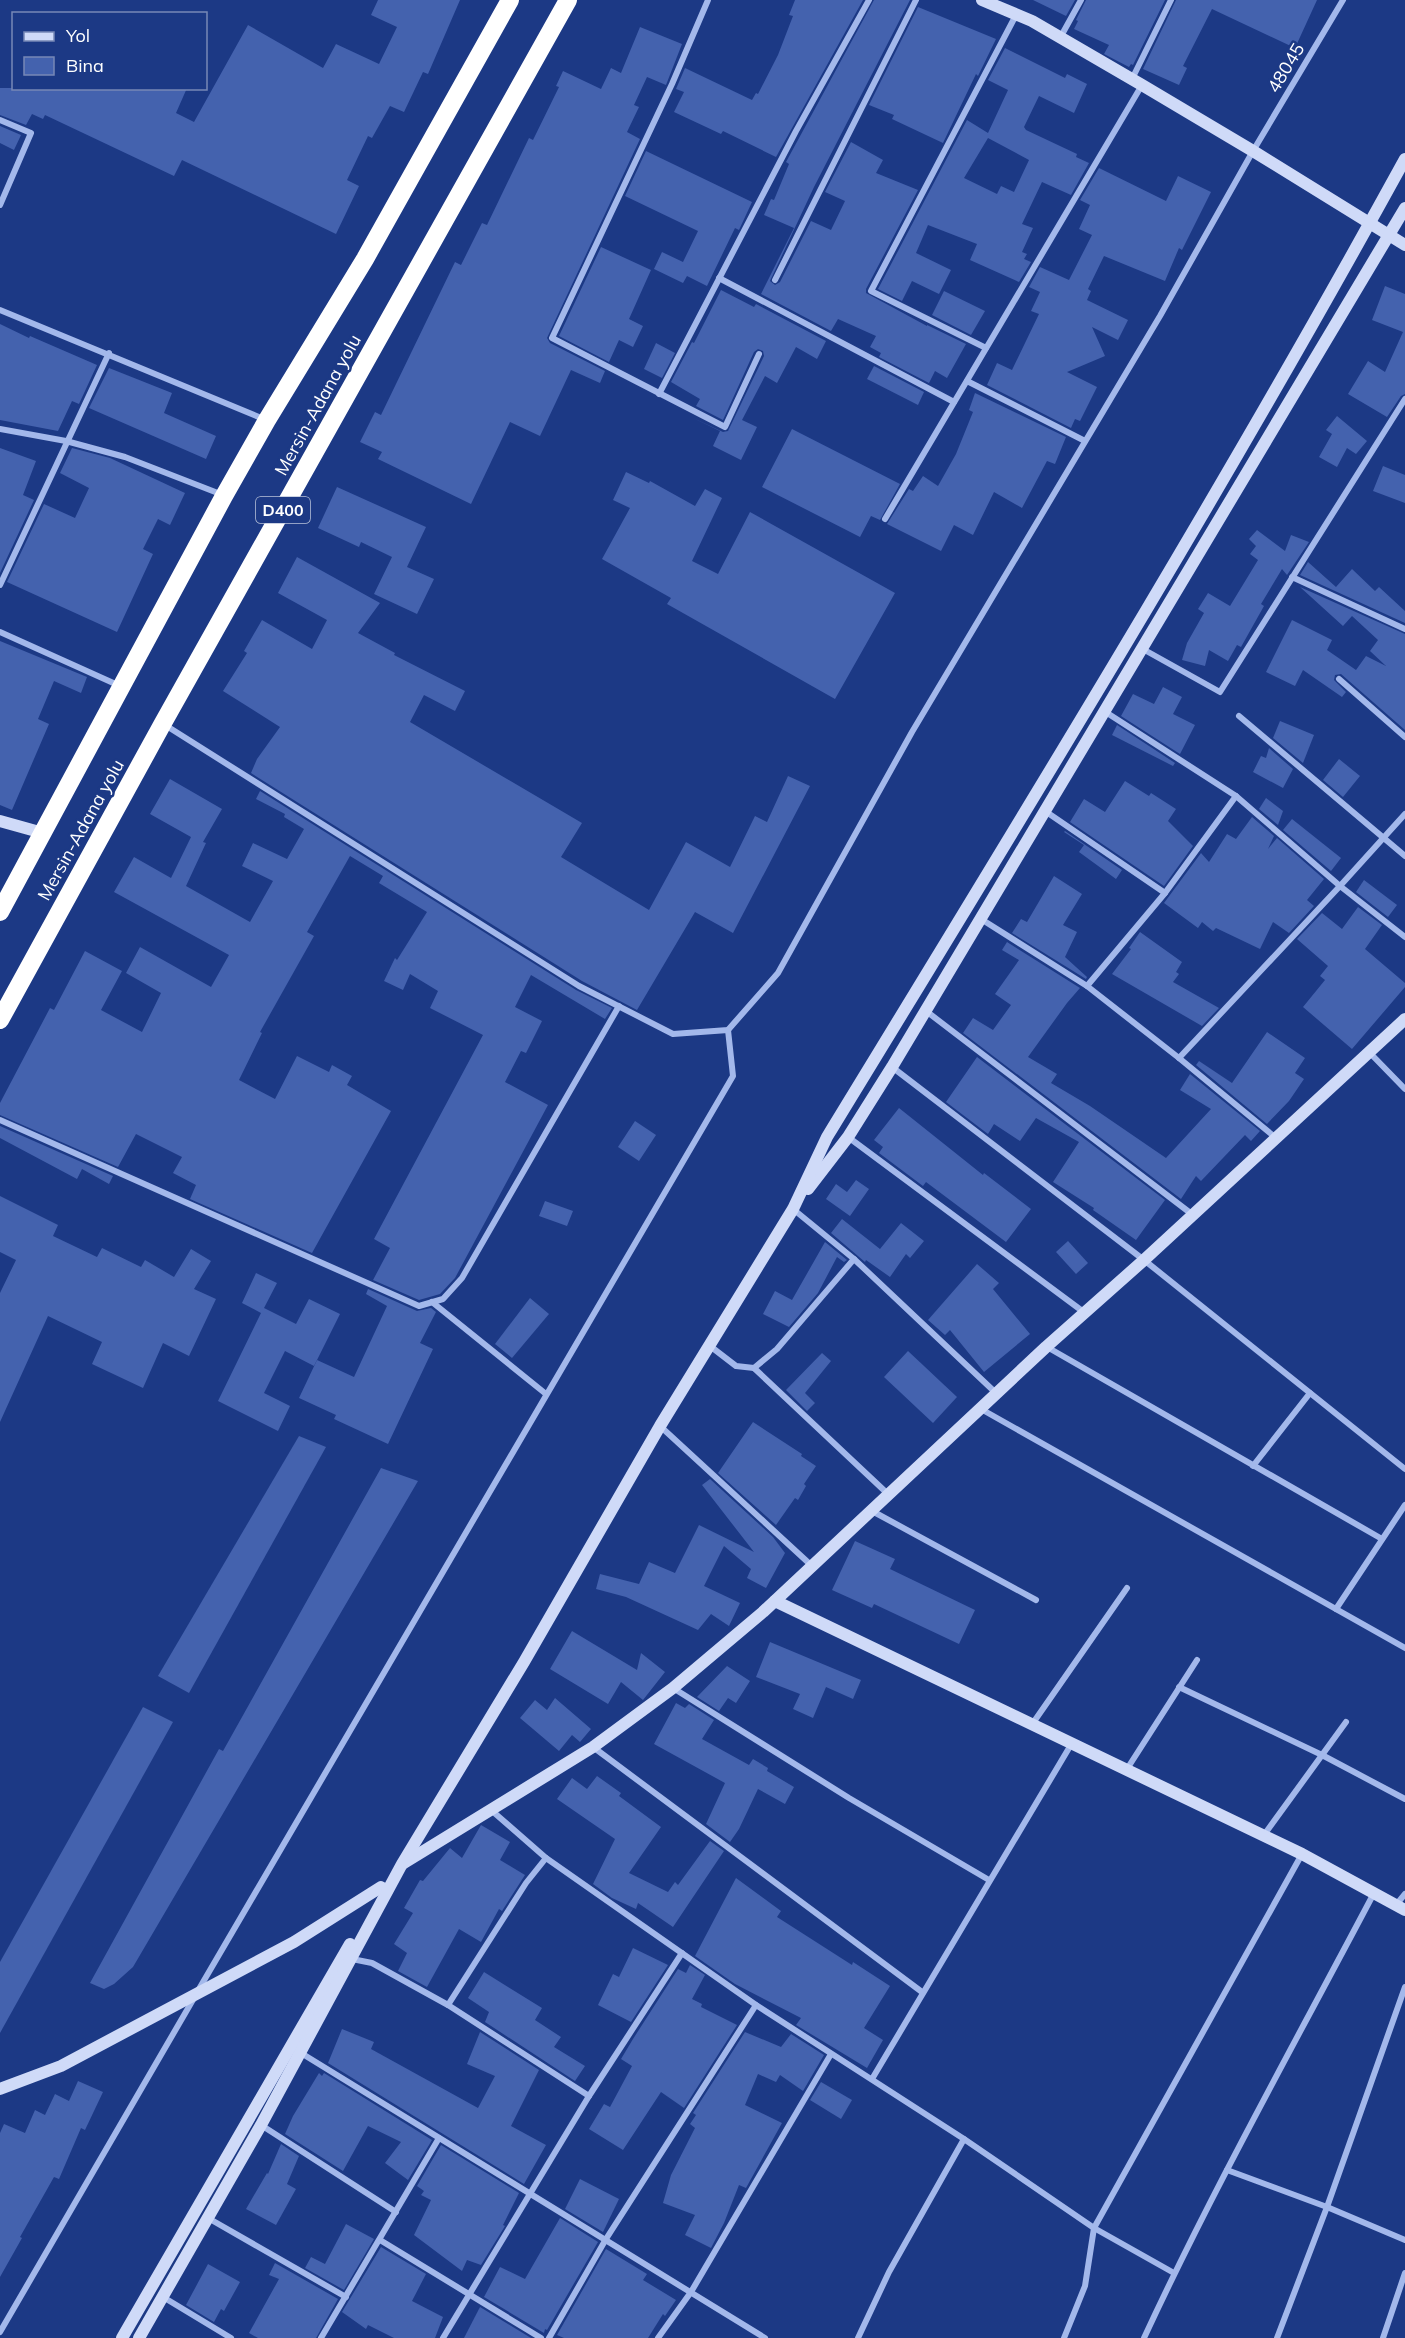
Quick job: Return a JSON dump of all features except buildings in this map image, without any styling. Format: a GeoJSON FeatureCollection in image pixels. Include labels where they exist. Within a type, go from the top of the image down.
{"type":"FeatureCollection","features":[{"type":"Feature","properties":{"kind":"highway","name":"Mersin-Adana yolu"},"geometry":{"type":"LineString","coordinates":[[0,912],[224,495],[267,420],[366,259],[510,0]]}},
{"type":"Feature","properties":{"kind":"highway","name":"Mersin-Adana yolu"},"geometry":{"type":"LineString","coordinates":[[0,1020],[163,723],[568,0]]}},
{"type":"Feature","properties":{"kind":"main road"},"geometry":{"type":"LineString","coordinates":[[982,0],[995,3],[1137,82],[1405,245]]}},
{"type":"Feature","properties":{"kind":"main road"},"geometry":{"type":"LineString","coordinates":[[793,1209],[827,1137],[1159,591],[1263,414],[1405,159]]}},
{"type":"Feature","properties":{"kind":"main road"},"geometry":{"type":"LineString","coordinates":[[139,2338],[301,2053],[402,1864],[524,1662],[660,1426],[793,1209],[848,1137],[892,1067],[1405,208]]}},
{"type":"Feature","properties":{"kind":"main road"},"geometry":{"type":"LineString","coordinates":[[0,821],[43,833]]}},
{"type":"Feature","properties":{"kind":"main road"},"geometry":{"type":"LineString","coordinates":[[122,2338],[338,1966],[381,1887],[402,1864],[593,1747],[673,1688],[775,1601],[1046,1347],[1144,1260],[1405,1019]]}},
{"type":"Feature","properties":{"kind":"main road"},"geometry":{"type":"LineString","coordinates":[[775,1601],[1264,1835],[1400,1907]]}},
{"type":"Feature","properties":{"kind":"main road"},"geometry":{"type":"LineString","coordinates":[[0,2089],[61,2066],[197,1994],[294,1942],[381,1887]]}},
{"type":"Feature","properties":{"kind":"street"},"geometry":{"type":"LineString","coordinates":[[708,0],[672,84],[552,338],[724,427],[759,354]]}},
{"type":"Feature","properties":{"kind":"street"},"geometry":{"type":"LineString","coordinates":[[659,394],[796,131],[869,0]]}},
{"type":"Feature","properties":{"kind":"street"},"geometry":{"type":"LineString","coordinates":[[775,280],[916,0]]}},
{"type":"Feature","properties":{"kind":"street"},"geometry":{"type":"LineString","coordinates":[[1060,38],[1081,0]]}},
{"type":"Feature","properties":{"kind":"street"},"geometry":{"type":"LineString","coordinates":[[885,519],[967,381],[1137,82],[1171,0]]}},
{"type":"Feature","properties":{"kind":"street","name":"48045"},"geometry":{"type":"LineString","coordinates":[[728,1030],[778,973],[912,732],[1160,316],[1253,151],[1343,0]]}},
{"type":"Feature","properties":{"kind":"street"},"geometry":{"type":"LineString","coordinates":[[986,348],[871,291],[1016,15]]}},
{"type":"Feature","properties":{"kind":"street"},"geometry":{"type":"LineString","coordinates":[[0,120],[31,133],[0,205]]}},
{"type":"Feature","properties":{"kind":"street"},"geometry":{"type":"LineString","coordinates":[[719,279],[954,402]]}},
{"type":"Feature","properties":{"kind":"street"},"geometry":{"type":"LineString","coordinates":[[0,310],[267,420]]}},
{"type":"Feature","properties":{"kind":"street"},"geometry":{"type":"LineString","coordinates":[[0,585],[109,353]]}},
{"type":"Feature","properties":{"kind":"street"},"geometry":{"type":"LineString","coordinates":[[967,381],[1085,441]]}},
{"type":"Feature","properties":{"kind":"street"},"geometry":{"type":"LineString","coordinates":[[1142,648],[1220,692],[1405,399]]}},
{"type":"Feature","properties":{"kind":"street"},"geometry":{"type":"LineString","coordinates":[[0,429],[66,441],[125,458],[224,495]]}},
{"type":"Feature","properties":{"kind":"street"},"geometry":{"type":"LineString","coordinates":[[1292,577],[1405,629]]}},
{"type":"Feature","properties":{"kind":"street"},"geometry":{"type":"LineString","coordinates":[[0,632],[121,686]]}},
{"type":"Feature","properties":{"kind":"street"},"geometry":{"type":"LineString","coordinates":[[1339,679],[1405,737]]}},
{"type":"Feature","properties":{"kind":"street"},"geometry":{"type":"LineString","coordinates":[[1104,711],[1236,796],[1340,886],[1405,937]]}},
{"type":"Feature","properties":{"kind":"street"},"geometry":{"type":"LineString","coordinates":[[1239,716],[1405,856]]}},
{"type":"Feature","properties":{"kind":"street"},"geometry":{"type":"LineString","coordinates":[[0,2332],[733,1076],[728,1030],[674,1034],[579,986],[163,723]]}},
{"type":"Feature","properties":{"kind":"street"},"geometry":{"type":"LineString","coordinates":[[1088,986],[1165,893],[1236,796]]}},
{"type":"Feature","properties":{"kind":"street"},"geometry":{"type":"LineString","coordinates":[[1045,811],[1165,893]]}},
{"type":"Feature","properties":{"kind":"street"},"geometry":{"type":"LineString","coordinates":[[1179,1058],[1405,814]]}},
{"type":"Feature","properties":{"kind":"street"},"geometry":{"type":"LineString","coordinates":[[981,919],[1088,986],[1276,1138]]}},
{"type":"Feature","properties":{"kind":"street"},"geometry":{"type":"LineString","coordinates":[[0,1120],[418,1306],[443,1299],[462,1278],[619,1006]]}},
{"type":"Feature","properties":{"kind":"street"},"geometry":{"type":"LineString","coordinates":[[926,1010],[1193,1215]]}},
{"type":"Feature","properties":{"kind":"street"},"geometry":{"type":"LineString","coordinates":[[1369,1052],[1405,1089]]}},
{"type":"Feature","properties":{"kind":"street"},"geometry":{"type":"LineString","coordinates":[[892,1067],[1144,1260],[1405,1469]]}},
{"type":"Feature","properties":{"kind":"street"},"geometry":{"type":"LineString","coordinates":[[848,1137],[1085,1313]]}},
{"type":"Feature","properties":{"kind":"street"},"geometry":{"type":"LineString","coordinates":[[793,1209],[854,1259],[998,1394]]}},
{"type":"Feature","properties":{"kind":"street"},"geometry":{"type":"LineString","coordinates":[[754,1368],[777,1349],[854,1259]]}},
{"type":"Feature","properties":{"kind":"street"},"geometry":{"type":"LineString","coordinates":[[432,1302],[546,1394]]}},
{"type":"Feature","properties":{"kind":"street"},"geometry":{"type":"LineString","coordinates":[[709,1346],[736,1366],[754,1368],[889,1495]]}},
{"type":"Feature","properties":{"kind":"street"},"geometry":{"type":"LineString","coordinates":[[1046,1347],[1382,1539]]}},
{"type":"Feature","properties":{"kind":"street"},"geometry":{"type":"LineString","coordinates":[[1253,1466],[1310,1393]]}},
{"type":"Feature","properties":{"kind":"street"},"geometry":{"type":"LineString","coordinates":[[981,1410],[1405,1648]]}},
{"type":"Feature","properties":{"kind":"street"},"geometry":{"type":"LineString","coordinates":[[660,1426],[813,1566]]}},
{"type":"Feature","properties":{"kind":"street"},"geometry":{"type":"LineString","coordinates":[[1336,1609],[1405,1505]]}},
{"type":"Feature","properties":{"kind":"street"},"geometry":{"type":"LineString","coordinates":[[872,1511],[1036,1600]]}},
{"type":"Feature","properties":{"kind":"street"},"geometry":{"type":"LineString","coordinates":[[1033,1723],[1127,1588]]}},
{"type":"Feature","properties":{"kind":"street"},"geometry":{"type":"LineString","coordinates":[[1127,1769],[1197,1660]]}},
{"type":"Feature","properties":{"kind":"street"},"geometry":{"type":"LineString","coordinates":[[1179,1687],[1322,1755],[1405,1799]]}},
{"type":"Feature","properties":{"kind":"street"},"geometry":{"type":"LineString","coordinates":[[673,1688],[849,1798],[989,1880]]}},
{"type":"Feature","properties":{"kind":"street"},"geometry":{"type":"LineString","coordinates":[[1264,1835],[1346,1722]]}},
{"type":"Feature","properties":{"kind":"street"},"geometry":{"type":"LineString","coordinates":[[872,2079],[1073,1742]]}},
{"type":"Feature","properties":{"kind":"street"},"geometry":{"type":"LineString","coordinates":[[593,1747],[922,1992]]}},
{"type":"Feature","properties":{"kind":"street"},"geometry":{"type":"LineString","coordinates":[[491,1809],[546,1858],[756,2005],[964,2139],[1094,2228],[1174,2273]]}},
{"type":"Feature","properties":{"kind":"street"},"geometry":{"type":"LineString","coordinates":[[1064,2338],[1085,2286],[1094,2228],[1302,1854]]}},
{"type":"Feature","properties":{"kind":"street"},"geometry":{"type":"LineString","coordinates":[[448,2005],[526,1883],[546,1858]]}},
{"type":"Feature","properties":{"kind":"street"},"geometry":{"type":"LineString","coordinates":[[1144,2338],[1174,2273],[1227,2170],[1374,1893]]}},
{"type":"Feature","properties":{"kind":"street"},"geometry":{"type":"LineString","coordinates":[[1400,1907],[1405,1894]]}},
{"type":"Feature","properties":{"kind":"street"},"geometry":{"type":"LineString","coordinates":[[443,2338],[589,2096],[682,1953]]}},
{"type":"Feature","properties":{"kind":"street"},"geometry":{"type":"LineString","coordinates":[[338,1966],[351,1959],[372,1963],[448,2005],[589,2096]]}},
{"type":"Feature","properties":{"kind":"street"},"geometry":{"type":"LineString","coordinates":[[1277,2338],[1327,2207],[1405,1987]]}},
{"type":"Feature","properties":{"kind":"street"},"geometry":{"type":"LineString","coordinates":[[549,2338],[606,2239],[756,2005]]}},
{"type":"Feature","properties":{"kind":"street"},"geometry":{"type":"LineString","coordinates":[[301,2053],[765,2338]]}},
{"type":"Feature","properties":{"kind":"street"},"geometry":{"type":"LineString","coordinates":[[658,2338],[691,2292],[831,2054]]}},
{"type":"Feature","properties":{"kind":"street"},"geometry":{"type":"LineString","coordinates":[[261,2125],[396,2212]]}},
{"type":"Feature","properties":{"kind":"street"},"geometry":{"type":"LineString","coordinates":[[321,2338],[439,2138]]}},
{"type":"Feature","properties":{"kind":"street"},"geometry":{"type":"LineString","coordinates":[[858,2338],[889,2272],[964,2139]]}},
{"type":"Feature","properties":{"kind":"street"},"geometry":{"type":"LineString","coordinates":[[1227,2170],[1327,2207],[1405,2240]]}},
{"type":"Feature","properties":{"kind":"street"},"geometry":{"type":"LineString","coordinates":[[208,2218],[346,2297]]}},
{"type":"Feature","properties":{"kind":"street"},"geometry":{"type":"LineString","coordinates":[[380,2240],[541,2338]]}},
{"type":"Feature","properties":{"kind":"street"},"geometry":{"type":"LineString","coordinates":[[1383,2338],[1405,2273]]}},
{"type":"Feature","properties":{"kind":"street"},"geometry":{"type":"LineString","coordinates":[[163,2297],[231,2338]]}}]}
